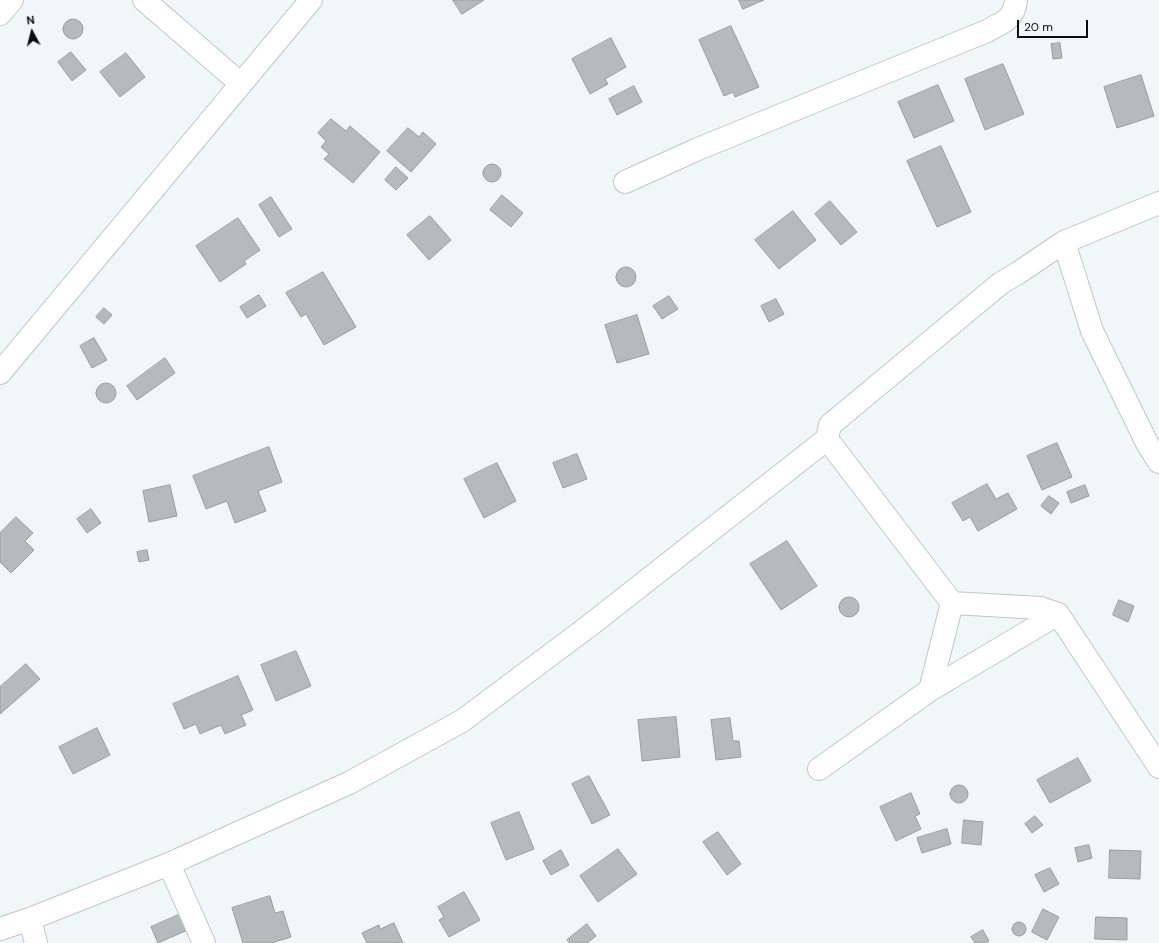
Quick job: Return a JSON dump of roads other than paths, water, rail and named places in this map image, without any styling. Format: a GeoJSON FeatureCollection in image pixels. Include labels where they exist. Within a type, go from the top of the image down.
{"type":"FeatureCollection","features":[{"type":"Feature","properties":{"kind":"street"},"geometry":{"type":"LineString","coordinates":[[0,14],[12,0]]}},
{"type":"Feature","properties":{"kind":"street"},"geometry":{"type":"LineString","coordinates":[[144,0],[241,84]]}},
{"type":"Feature","properties":{"kind":"street"},"geometry":{"type":"LineString","coordinates":[[0,373],[311,0]]}},
{"type":"Feature","properties":{"kind":"street"},"geometry":{"type":"LineString","coordinates":[[625,182],[705,146],[987,31],[1010,18],[1015,9],[1016,0]]}},
{"type":"Feature","properties":{"kind":"street"},"geometry":{"type":"LineString","coordinates":[[0,929],[30,919],[169,864],[349,783],[462,721],[590,626],[827,439],[830,425],[1001,283],[1064,242],[1159,203]]}},
{"type":"Feature","properties":{"kind":"street"},"geometry":{"type":"LineString","coordinates":[[1064,242],[1092,331],[1148,445],[1159,462]]}},
{"type":"Feature","properties":{"kind":"street"},"geometry":{"type":"LineString","coordinates":[[827,439],[952,603],[1041,608],[1058,614],[1159,767]]}},
{"type":"Feature","properties":{"kind":"street"},"geometry":{"type":"LineString","coordinates":[[930,690],[952,603]]}},
{"type":"Feature","properties":{"kind":"street"},"geometry":{"type":"LineString","coordinates":[[819,769],[930,690],[1058,614]]}},
{"type":"Feature","properties":{"kind":"street"},"geometry":{"type":"LineString","coordinates":[[169,864],[204,943]]}},
{"type":"Feature","properties":{"kind":"street"},"geometry":{"type":"LineString","coordinates":[[30,919],[36,943]]}}]}
